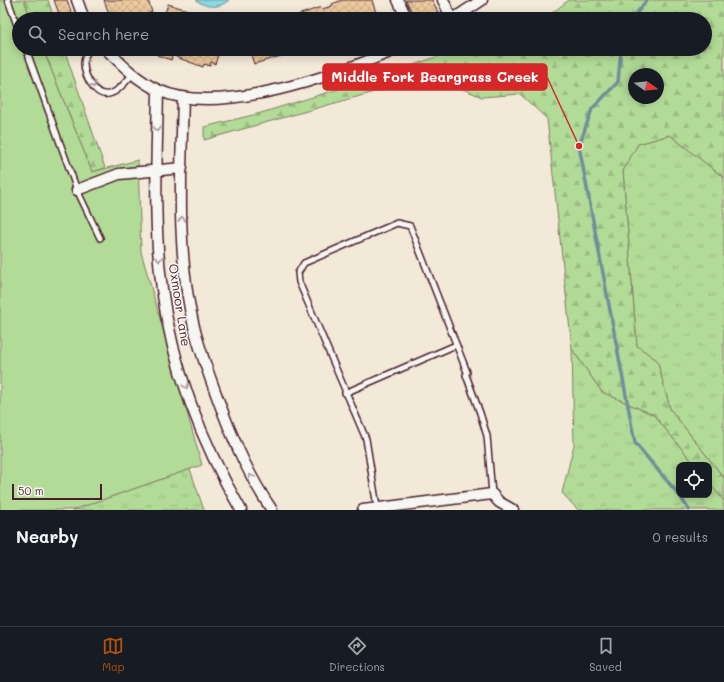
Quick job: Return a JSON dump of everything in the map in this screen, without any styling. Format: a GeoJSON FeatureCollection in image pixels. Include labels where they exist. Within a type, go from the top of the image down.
{"type":"FeatureCollection","features":[{"type":"Feature","properties":{"kind":"street"},"geometry":{"type":"LineString","coordinates":[[77,0],[81,12]]}},
{"type":"Feature","properties":{"kind":"street"},"geometry":{"type":"LineString","coordinates":[[398,0],[404,12]]}},
{"type":"Feature","properties":{"kind":"street"},"geometry":{"type":"LineString","coordinates":[[443,0],[449,12]]}},
{"type":"Feature","properties":{"kind":"street"},"geometry":{"type":"LineString","coordinates":[[463,12],[482,0]]}},
{"type":"Feature","properties":{"kind":"street"},"geometry":{"type":"LineString","coordinates":[[114,56],[133,74],[158,90],[183,97],[218,99],[258,95],[358,65],[379,56]]}},
{"type":"Feature","properties":{"kind":"street","name":"Oxmoor Lane"},"geometry":{"type":"LineString","coordinates":[[158,90],[156,169],[160,271],[172,343],[199,423],[224,479],[241,510]]}},
{"type":"Feature","properties":{"kind":"street","name":"Oxmoor Lane"},"geometry":{"type":"LineString","coordinates":[[183,97],[182,224],[186,281],[194,326],[205,364],[242,460],[272,510]]}},
{"type":"Feature","properties":{"kind":"street"},"geometry":{"type":"LineString","coordinates":[[77,190],[119,174],[156,169],[182,168]]}},
{"type":"Feature","properties":{"kind":"street"},"geometry":{"type":"LineString","coordinates":[[363,510],[377,507],[492,494],[499,502],[513,510]]}},
{"type":"Feature","properties":{"kind":"lane"},"geometry":{"type":"LineString","coordinates":[[8,0],[12,12]]}},
{"type":"Feature","properties":{"kind":"lane"},"geometry":{"type":"LineString","coordinates":[[29,56],[77,190],[100,238]]}},
{"type":"Feature","properties":{"kind":"lane"},"geometry":{"type":"LineString","coordinates":[[86,56],[84,63],[87,74],[96,91],[103,95],[112,94],[119,89],[133,74]]}},
{"type":"Feature","properties":{"kind":"lane"},"geometry":{"type":"LineString","coordinates":[[377,507],[369,450],[299,282],[298,272],[304,263],[397,223],[410,226],[456,345],[480,413],[487,436],[492,494]]}},
{"type":"Feature","properties":{"kind":"lane"},"geometry":{"type":"LineString","coordinates":[[345,393],[456,345]]}},
{"type":"Feature","properties":{"kind":"green space"},"geometry":{"type":"Polygon","coordinates":[[[0,0],[24,0],[28,12],[12,12],[12,56],[46,56],[92,172],[138,160],[141,252],[202,465],[73,510],[0,510],[0,0]]]}},
{"type":"Feature","properties":{"kind":"green space"},"geometry":{"type":"Polygon","coordinates":[[[24,0],[48,0],[52,12],[28,12],[24,0]]]}},
{"type":"Feature","properties":{"kind":"green space"},"geometry":{"type":"Polygon","coordinates":[[[569,0],[724,0],[724,178],[670,135],[638,144],[623,171],[637,346],[657,360],[670,409],[711,462],[693,462],[654,415],[602,392],[572,349],[547,119],[520,94],[482,97],[431,76],[204,140],[204,127],[261,113],[387,74],[439,56],[712,56],[712,12],[553,12],[569,0]]]}},
{"type":"Feature","properties":{"kind":"green space"},"geometry":{"type":"Polygon","coordinates":[[[46,56],[66,56],[105,168],[92,172],[46,56]]]}},
{"type":"Feature","properties":{"kind":"green space"},"geometry":{"type":"Polygon","coordinates":[[[670,135],[724,178],[724,478],[670,409],[657,360],[637,346],[623,171],[638,144],[670,135]]]}},
{"type":"Feature","properties":{"kind":"green space"},"geometry":{"type":"Polygon","coordinates":[[[572,349],[602,392],[654,415],[693,462],[676,462],[676,498],[712,498],[712,487],[724,501],[724,510],[578,510],[562,493],[574,445],[572,349]]]}},
{"type":"Feature","properties":{"kind":"green space"},"geometry":{"type":"Polygon","coordinates":[[[712,463],[724,478],[724,501],[712,487],[712,463]]]}},
{"type":"Feature","properties":{"kind":"green space"},"geometry":{"type":"Polygon","coordinates":[[[190,469],[204,510],[73,510],[190,469]]]}},
{"type":"Feature","properties":{"kind":"water"},"geometry":{"type":"Polygon","coordinates":[[[196,0],[229,0],[221,5],[208,6],[196,0]]]}},
{"type":"Feature","properties":{"kind":"building"},"geometry":{"type":"Polygon","coordinates":[[[54,0],[67,0],[71,12],[58,12],[54,0]]]}},
{"type":"Feature","properties":{"kind":"building"},"geometry":{"type":"Polygon","coordinates":[[[104,0],[148,0],[152,12],[112,12],[108,12],[104,0]]]}},
{"type":"Feature","properties":{"kind":"building"},"geometry":{"type":"Polygon","coordinates":[[[342,0],[372,0],[376,12],[306,12],[321,7],[322,9],[332,6],[332,4],[342,0]]]}},
{"type":"Feature","properties":{"kind":"building"},"geometry":{"type":"Polygon","coordinates":[[[406,0],[432,0],[438,12],[412,12],[406,0]]]}},
{"type":"Feature","properties":{"kind":"building"},"geometry":{"type":"Polygon","coordinates":[[[168,4],[191,11],[191,12],[165,12],[168,4]]]}},
{"type":"Feature","properties":{"kind":"building"},"geometry":{"type":"Polygon","coordinates":[[[160,56],[172,56],[171,60],[160,56]]]}},
{"type":"Feature","properties":{"kind":"building"},"geometry":{"type":"Polygon","coordinates":[[[218,56],[215,64],[211,62],[210,66],[204,64],[203,67],[176,57],[218,56]]]}},
{"type":"Feature","properties":{"kind":"building"},"geometry":{"type":"Polygon","coordinates":[[[251,56],[281,56],[254,64],[251,56]]]}},
{"type":"Feature","properties":{"kind":"waterway"},"geometry":{"type":"LineString","coordinates":[[638,12],[647,0]]}},
{"type":"Feature","properties":{"kind":"waterway"},"geometry":{"type":"LineString","coordinates":[[620,56],[618,82],[592,109],[579,146],[635,443],[676,491]]}},
{"type":"Feature","properties":{"kind":"waterway"},"geometry":{"type":"LineString","coordinates":[[681,498],[689,510]]}},
{"type":"Feature","properties":{"kind":"place","name":"Middle Fork Beargrass Creek"},"geometry":{"type":"Point","coordinates":[579,146]}}]}
